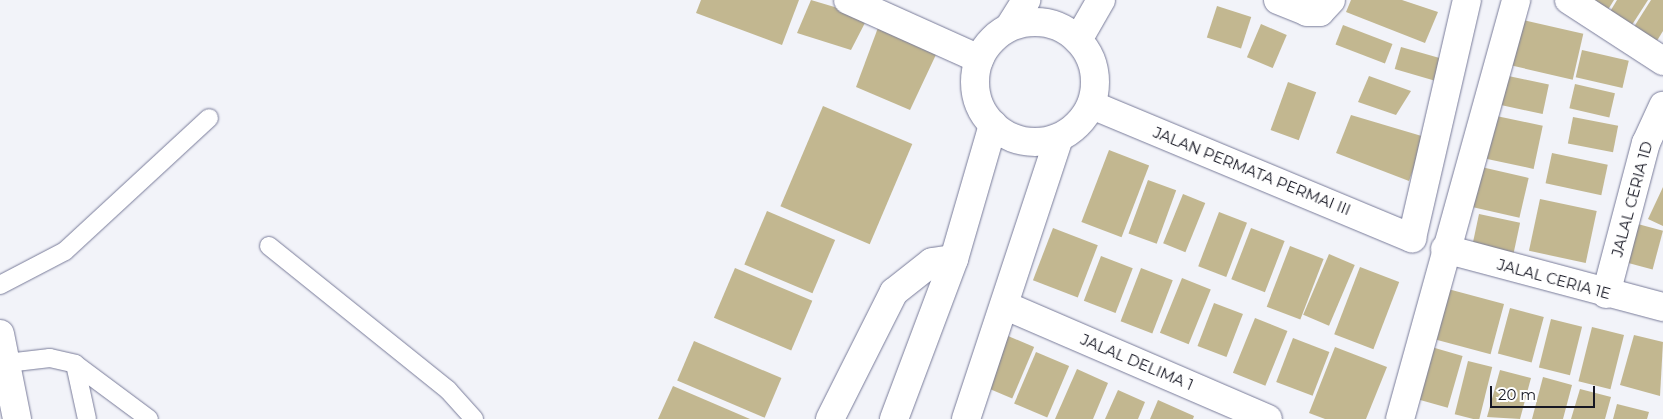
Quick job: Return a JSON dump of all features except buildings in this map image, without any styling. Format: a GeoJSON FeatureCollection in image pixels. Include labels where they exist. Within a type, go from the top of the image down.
{"type":"FeatureCollection","features":[{"type":"Feature","properties":{"kind":"street"},"geometry":{"type":"LineString","coordinates":[[848,0],[979,59]]}},
{"type":"Feature","properties":{"kind":"street"},"geometry":{"type":"LineString","coordinates":[[1010,26],[1035,22],[1058,26],[1078,40],[1093,59],[1092,105],[1078,125],[1059,138],[1036,142],[1013,137],[993,125],[979,104],[975,83],[979,59],[1010,26],[1026,0]]}},
{"type":"Feature","properties":{"kind":"street"},"geometry":{"type":"LineString","coordinates":[[1078,40],[1101,0]]}},
{"type":"Feature","properties":{"kind":"street"},"geometry":{"type":"LineString","coordinates":[[1278,0],[1307,12],[1320,12],[1330,0]]}},
{"type":"Feature","properties":{"kind":"street","name":"JALAN PERMATA PERMAI III"},"geometry":{"type":"LineString","coordinates":[[1092,105],[1412,238],[1467,0]]}},
{"type":"Feature","properties":{"kind":"street"},"geometry":{"type":"LineString","coordinates":[[1402,418],[1445,250],[1516,0]]}},
{"type":"Feature","properties":{"kind":"street"},"geometry":{"type":"LineString","coordinates":[[1569,0],[1663,60]]}},
{"type":"Feature","properties":{"kind":"street","name":"JALAL CERIA 1D"},"geometry":{"type":"LineString","coordinates":[[1606,294],[1646,143],[1663,106]]}},
{"type":"Feature","properties":{"kind":"street"},"geometry":{"type":"LineString","coordinates":[[894,419],[954,259],[993,125]]}},
{"type":"Feature","properties":{"kind":"street"},"geometry":{"type":"LineString","coordinates":[[966,419],[1006,306],[1059,138]]}},
{"type":"Feature","properties":{"kind":"street","name":"JALAL CERIA 1E"},"geometry":{"type":"LineString","coordinates":[[1445,250],[1606,294],[1663,307]]}},
{"type":"Feature","properties":{"kind":"street"},"geometry":{"type":"LineString","coordinates":[[830,419],[894,292],[932,262],[954,259]]}},
{"type":"Feature","properties":{"kind":"street","name":"JALAL DELIMA 1"},"geometry":{"type":"LineString","coordinates":[[1006,306],[1268,419]]}},
{"type":"Feature","properties":{"kind":"street"},"geometry":{"type":"LineString","coordinates":[[0,334],[17,419]]}},
{"type":"Feature","properties":{"kind":"lane"},"geometry":{"type":"LineString","coordinates":[[0,284],[65,251],[208,118]]}},
{"type":"Feature","properties":{"kind":"lane"},"geometry":{"type":"LineString","coordinates":[[270,246],[448,390],[474,419]]}},
{"type":"Feature","properties":{"kind":"lane"},"geometry":{"type":"LineString","coordinates":[[7,363],[50,358],[74,364],[149,419]]}},
{"type":"Feature","properties":{"kind":"lane"},"geometry":{"type":"LineString","coordinates":[[74,364],[87,419]]}}]}
